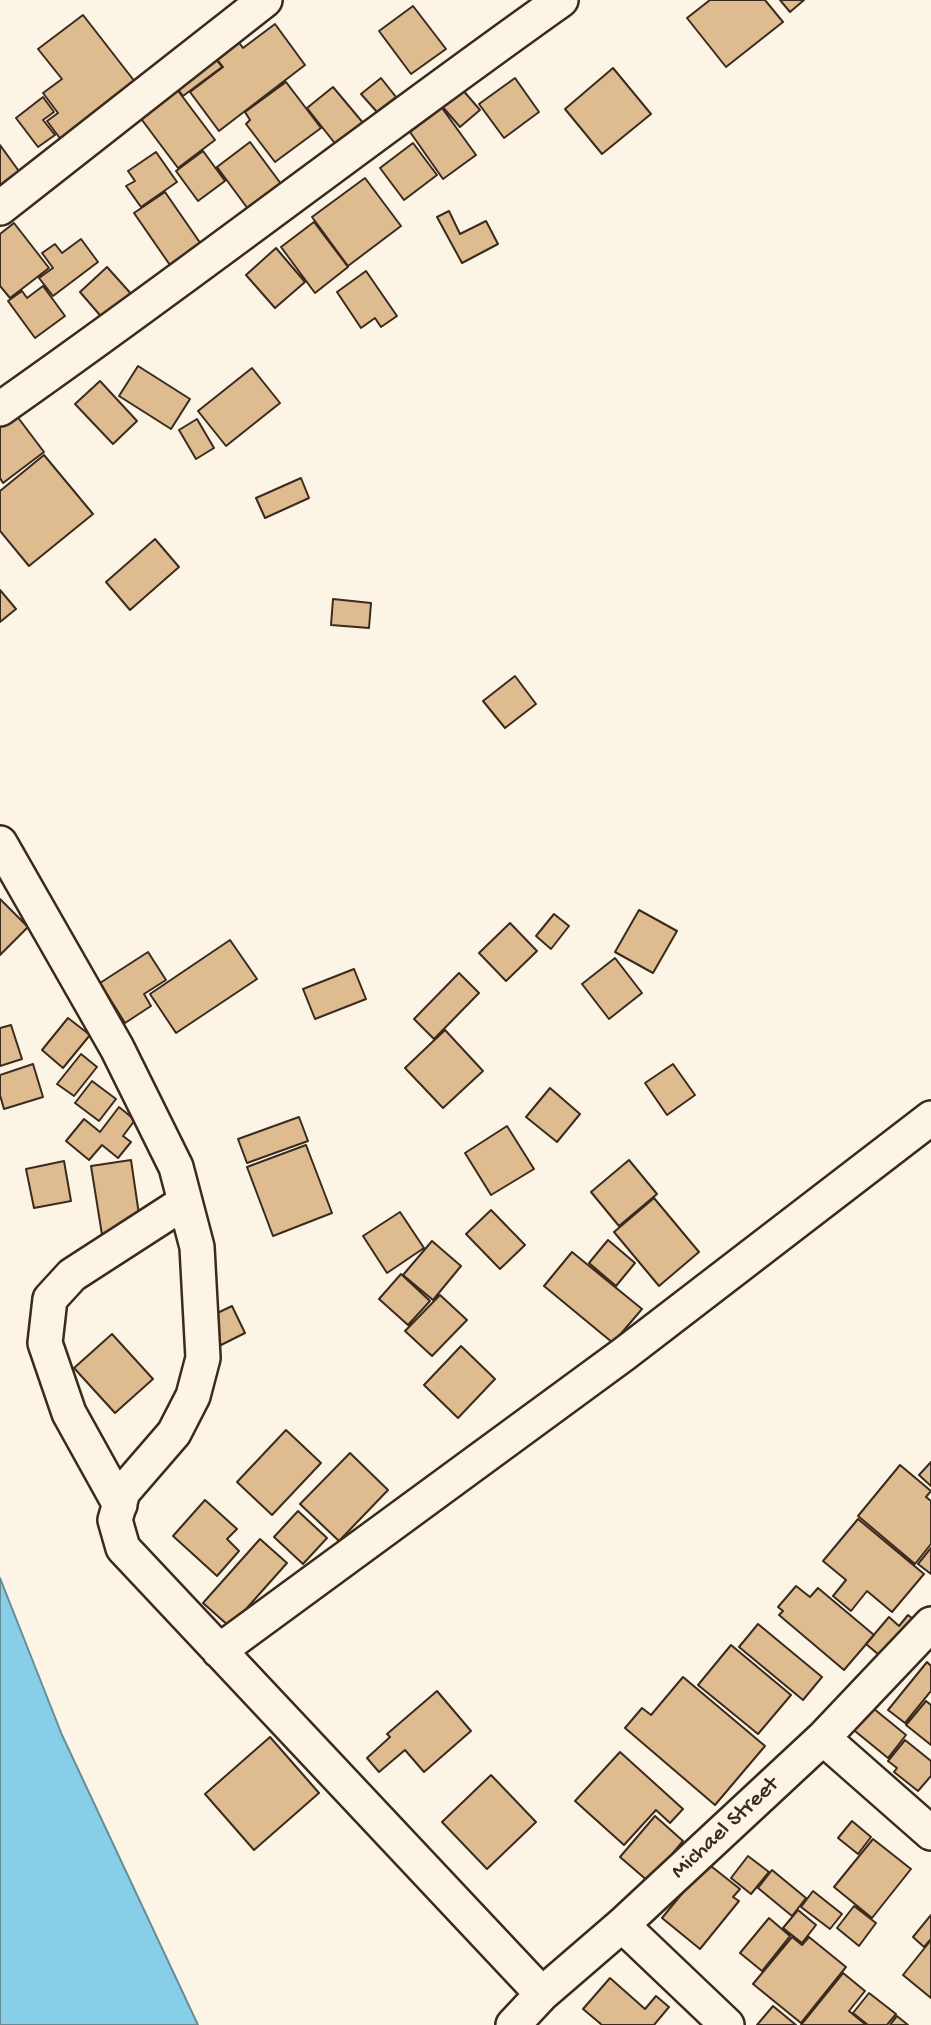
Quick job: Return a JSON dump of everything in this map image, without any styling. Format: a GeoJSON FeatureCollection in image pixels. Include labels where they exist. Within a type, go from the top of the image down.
{"type":"FeatureCollection","features":[{"type":"Feature","properties":{"kind":"street"},"geometry":{"type":"LineString","coordinates":[[0,208],[265,0]]}},
{"type":"Feature","properties":{"kind":"street"},"geometry":{"type":"LineString","coordinates":[[0,409],[135,314],[430,93],[561,0]]}},
{"type":"Feature","properties":{"kind":"street"},"geometry":{"type":"LineString","coordinates":[[0,843],[117,1048],[176,1167],[197,1247],[203,1358],[192,1396],[174,1433],[123,1492],[116,1520],[123,1548],[542,1994]]}},
{"type":"Feature","properties":{"kind":"street"},"geometry":{"type":"LineString","coordinates":[[219,1651],[624,1354],[931,1118]]}},
{"type":"Feature","properties":{"kind":"street"},"geometry":{"type":"LineString","coordinates":[[120,1504],[69,1413],[45,1343],[50,1299],[72,1275],[185,1202]]}},
{"type":"Feature","properties":{"kind":"street","name":"Michael Street"},"geometry":{"type":"LineString","coordinates":[[513,2025],[542,1994],[622,1925],[824,1738],[931,1624]]}},
{"type":"Feature","properties":{"kind":"street"},"geometry":{"type":"LineString","coordinates":[[824,1738],[931,1833]]}},
{"type":"Feature","properties":{"kind":"street"},"geometry":{"type":"LineString","coordinates":[[622,1925],[727,2025]]}},
{"type":"Feature","properties":{"kind":"water"},"geometry":{"type":"Polygon","coordinates":[[[0,1578],[62,1735],[198,2025],[0,2025],[0,1578]]]}},
{"type":"Feature","properties":{"kind":"building"},"geometry":{"type":"Polygon","coordinates":[[[710,0],[765,0],[783,22],[726,67],[687,18],[710,0]]]}},
{"type":"Feature","properties":{"kind":"building"},"geometry":{"type":"Polygon","coordinates":[[[780,0],[804,0],[790,12],[780,0]]]}},
{"type":"Feature","properties":{"kind":"building"},"geometry":{"type":"Polygon","coordinates":[[[413,6],[446,49],[411,74],[379,31],[413,6]]]}},
{"type":"Feature","properties":{"kind":"building"},"geometry":{"type":"Polygon","coordinates":[[[83,15],[139,87],[65,145],[47,121],[58,113],[43,93],[62,79],[38,49],[83,15]]]}},
{"type":"Feature","properties":{"kind":"building"},"geometry":{"type":"Polygon","coordinates":[[[275,24],[305,65],[219,131],[190,92],[223,67],[212,53],[234,36],[243,48],[275,24]]]}},
{"type":"Feature","properties":{"kind":"building"},"geometry":{"type":"Polygon","coordinates":[[[208,49],[222,67],[183,96],[170,79],[208,49]]]}},
{"type":"Feature","properties":{"kind":"building"},"geometry":{"type":"Polygon","coordinates":[[[613,68],[651,114],[602,154],[565,109],[613,68]]]}},
{"type":"Feature","properties":{"kind":"building"},"geometry":{"type":"Polygon","coordinates":[[[381,78],[396,97],[377,112],[361,94],[381,78]]]}},
{"type":"Feature","properties":{"kind":"building"},"geometry":{"type":"Polygon","coordinates":[[[515,78],[539,112],[504,138],[479,104],[515,78]]]}},
{"type":"Feature","properties":{"kind":"building"},"geometry":{"type":"Polygon","coordinates":[[[170,80],[215,140],[178,168],[133,108],[170,80]]]}},
{"type":"Feature","properties":{"kind":"building"},"geometry":{"type":"Polygon","coordinates":[[[455,81],[480,110],[460,127],[435,98],[455,81]]]}},
{"type":"Feature","properties":{"kind":"building"},"geometry":{"type":"Polygon","coordinates":[[[286,82],[321,128],[275,162],[246,124],[250,120],[245,112],[286,82]]]}},
{"type":"Feature","properties":{"kind":"building"},"geometry":{"type":"Polygon","coordinates":[[[333,87],[364,124],[337,146],[307,108],[333,87]]]}},
{"type":"Feature","properties":{"kind":"building"},"geometry":{"type":"Polygon","coordinates":[[[43,97],[54,112],[43,120],[55,135],[38,147],[16,118],[43,97]]]}},
{"type":"Feature","properties":{"kind":"building"},"geometry":{"type":"Polygon","coordinates":[[[442,108],[476,155],[443,179],[410,132],[442,108]]]}},
{"type":"Feature","properties":{"kind":"building"},"geometry":{"type":"Polygon","coordinates":[[[250,142],[287,192],[254,217],[217,167],[250,142]]]}},
{"type":"Feature","properties":{"kind":"building"},"geometry":{"type":"Polygon","coordinates":[[[413,143],[437,175],[404,200],[380,168],[413,143]]]}},
{"type":"Feature","properties":{"kind":"building"},"geometry":{"type":"Polygon","coordinates":[[[0,145],[21,174],[0,189],[0,145]]]}},
{"type":"Feature","properties":{"kind":"building"},"geometry":{"type":"Polygon","coordinates":[[[203,151],[225,181],[198,201],[176,171],[203,151]]]}},
{"type":"Feature","properties":{"kind":"building"},"geometry":{"type":"Polygon","coordinates":[[[156,152],[177,182],[141,207],[126,186],[135,181],[128,171],[156,152]]]}},
{"type":"Feature","properties":{"kind":"building"},"geometry":{"type":"Polygon","coordinates":[[[365,178],[401,226],[348,266],[312,217],[365,178]]]}},
{"type":"Feature","properties":{"kind":"building"},"geometry":{"type":"Polygon","coordinates":[[[165,192],[203,247],[172,268],[134,213],[165,192]]]}},
{"type":"Feature","properties":{"kind":"building"},"geometry":{"type":"Polygon","coordinates":[[[449,211],[460,234],[486,221],[498,244],[462,263],[437,217],[449,211]]]}},
{"type":"Feature","properties":{"kind":"building"},"geometry":{"type":"Polygon","coordinates":[[[314,222],[348,267],[315,293],[281,247],[314,222]]]}},
{"type":"Feature","properties":{"kind":"building"},"geometry":{"type":"Polygon","coordinates":[[[14,223],[49,268],[10,298],[0,286],[0,234],[14,223]]]}},
{"type":"Feature","properties":{"kind":"building"},"geometry":{"type":"Polygon","coordinates":[[[81,239],[98,262],[53,296],[39,278],[53,268],[42,253],[55,244],[62,253],[81,239]]]}},
{"type":"Feature","properties":{"kind":"building"},"geometry":{"type":"Polygon","coordinates":[[[276,248],[305,282],[275,308],[246,275],[276,248]]]}},
{"type":"Feature","properties":{"kind":"building"},"geometry":{"type":"Polygon","coordinates":[[[107,267],[133,296],[105,321],[80,292],[107,267]]]}},
{"type":"Feature","properties":{"kind":"building"},"geometry":{"type":"Polygon","coordinates":[[[366,271],[397,316],[381,327],[375,318],[361,328],[337,292],[366,271]]]}},
{"type":"Feature","properties":{"kind":"building"},"geometry":{"type":"Polygon","coordinates":[[[43,286],[65,316],[35,338],[8,301],[22,291],[27,298],[43,286]]]}},
{"type":"Feature","properties":{"kind":"building"},"geometry":{"type":"Polygon","coordinates":[[[138,366],[190,399],[171,429],[119,396],[138,366]]]}},
{"type":"Feature","properties":{"kind":"building"},"geometry":{"type":"Polygon","coordinates":[[[252,368],[280,403],[226,446],[198,411],[252,368]]]}},
{"type":"Feature","properties":{"kind":"building"},"geometry":{"type":"Polygon","coordinates":[[[100,381],[137,421],[113,444],[75,404],[100,381]]]}},
{"type":"Feature","properties":{"kind":"building"},"geometry":{"type":"Polygon","coordinates":[[[10,407],[44,452],[3,483],[0,478],[0,415],[10,407]]]}},
{"type":"Feature","properties":{"kind":"building"},"geometry":{"type":"Polygon","coordinates":[[[197,419],[214,448],[196,459],[179,430],[197,419]]]}},
{"type":"Feature","properties":{"kind":"building"},"geometry":{"type":"Polygon","coordinates":[[[44,455],[93,514],[29,566],[0,531],[0,491],[44,455]]]}},
{"type":"Feature","properties":{"kind":"building"},"geometry":{"type":"Polygon","coordinates":[[[301,478],[309,498],[265,518],[256,498],[301,478]]]}},
{"type":"Feature","properties":{"kind":"building"},"geometry":{"type":"Polygon","coordinates":[[[155,539],[179,567],[130,610],[106,582],[155,539]]]}},
{"type":"Feature","properties":{"kind":"building"},"geometry":{"type":"Polygon","coordinates":[[[0,590],[16,609],[0,622],[0,590]]]}},
{"type":"Feature","properties":{"kind":"building"},"geometry":{"type":"Polygon","coordinates":[[[333,599],[371,603],[369,628],[331,625],[333,599]]]}},
{"type":"Feature","properties":{"kind":"building"},"geometry":{"type":"Polygon","coordinates":[[[515,676],[536,704],[505,728],[483,701],[515,676]]]}},
{"type":"Feature","properties":{"kind":"building"},"geometry":{"type":"Polygon","coordinates":[[[0,899],[28,927],[0,955],[0,899]]]}},
{"type":"Feature","properties":{"kind":"building"},"geometry":{"type":"Polygon","coordinates":[[[639,910],[677,931],[653,973],[615,952],[639,910]]]}},
{"type":"Feature","properties":{"kind":"building"},"geometry":{"type":"Polygon","coordinates":[[[554,914],[569,926],[551,949],[536,936],[554,914]]]}},
{"type":"Feature","properties":{"kind":"building"},"geometry":{"type":"Polygon","coordinates":[[[510,923],[537,951],[506,981],[479,953],[510,923]]]}},
{"type":"Feature","properties":{"kind":"building"},"geometry":{"type":"Polygon","coordinates":[[[230,940],[257,979],[176,1033],[150,994],[230,940]]]}},
{"type":"Feature","properties":{"kind":"building"},"geometry":{"type":"Polygon","coordinates":[[[148,952],[166,980],[144,994],[151,1006],[125,1023],[100,983],[148,952]]]}},
{"type":"Feature","properties":{"kind":"building"},"geometry":{"type":"Polygon","coordinates":[[[615,958],[642,993],[609,1019],[582,984],[615,958]]]}},
{"type":"Feature","properties":{"kind":"building"},"geometry":{"type":"Polygon","coordinates":[[[354,969],[366,999],[315,1019],[303,989],[354,969]]]}},
{"type":"Feature","properties":{"kind":"building"},"geometry":{"type":"Polygon","coordinates":[[[459,973],[479,993],[434,1039],[414,1019],[459,973]]]}},
{"type":"Feature","properties":{"kind":"building"},"geometry":{"type":"Polygon","coordinates":[[[68,1018],[90,1035],[63,1068],[42,1050],[68,1018]]]}},
{"type":"Feature","properties":{"kind":"building"},"geometry":{"type":"Polygon","coordinates":[[[11,1025],[22,1059],[0,1066],[0,1028],[11,1025]]]}},
{"type":"Feature","properties":{"kind":"building"},"geometry":{"type":"Polygon","coordinates":[[[445,1030],[483,1071],[443,1108],[405,1068],[445,1030]]]}},
{"type":"Feature","properties":{"kind":"building"},"geometry":{"type":"Polygon","coordinates":[[[81,1054],[97,1067],[74,1096],[57,1084],[81,1054]]]}},
{"type":"Feature","properties":{"kind":"building"},"geometry":{"type":"Polygon","coordinates":[[[33,1064],[43,1097],[4,1109],[0,1095],[0,1075],[33,1064]]]}},
{"type":"Feature","properties":{"kind":"building"},"geometry":{"type":"Polygon","coordinates":[[[673,1064],[695,1095],[667,1115],[645,1083],[673,1064]]]}},
{"type":"Feature","properties":{"kind":"building"},"geometry":{"type":"Polygon","coordinates":[[[92,1081],[116,1099],[99,1121],[75,1103],[92,1081]]]}},
{"type":"Feature","properties":{"kind":"building"},"geometry":{"type":"Polygon","coordinates":[[[550,1088],[580,1114],[557,1142],[526,1117],[550,1088]]]}},
{"type":"Feature","properties":{"kind":"building"},"geometry":{"type":"Polygon","coordinates":[[[119,1107],[135,1120],[123,1136],[131,1142],[118,1158],[102,1145],[89,1160],[66,1141],[84,1119],[100,1132],[119,1107]]]}},
{"type":"Feature","properties":{"kind":"building"},"geometry":{"type":"Polygon","coordinates":[[[299,1117],[308,1141],[247,1163],[238,1139],[299,1117]]]}},
{"type":"Feature","properties":{"kind":"building"},"geometry":{"type":"Polygon","coordinates":[[[507,1126],[534,1169],[491,1195],[465,1153],[507,1126]]]}},
{"type":"Feature","properties":{"kind":"building"},"geometry":{"type":"Polygon","coordinates":[[[306,1145],[332,1213],[273,1236],[247,1167],[306,1145]]]}},
{"type":"Feature","properties":{"kind":"building"},"geometry":{"type":"Polygon","coordinates":[[[131,1160],[142,1235],[103,1241],[91,1166],[131,1160]]]}},
{"type":"Feature","properties":{"kind":"building"},"geometry":{"type":"Polygon","coordinates":[[[629,1160],[657,1194],[619,1226],[591,1192],[629,1160]]]}},
{"type":"Feature","properties":{"kind":"building"},"geometry":{"type":"Polygon","coordinates":[[[64,1161],[71,1201],[34,1208],[26,1169],[64,1161]]]}},
{"type":"Feature","properties":{"kind":"building"},"geometry":{"type":"Polygon","coordinates":[[[654,1198],[699,1252],[659,1286],[614,1232],[654,1198]]]}},
{"type":"Feature","properties":{"kind":"building"},"geometry":{"type":"Polygon","coordinates":[[[491,1210],[525,1245],[500,1269],[466,1234],[491,1210]]]}},
{"type":"Feature","properties":{"kind":"building"},"geometry":{"type":"Polygon","coordinates":[[[400,1212],[424,1248],[387,1273],[363,1236],[400,1212]]]}},
{"type":"Feature","properties":{"kind":"building"},"geometry":{"type":"Polygon","coordinates":[[[608,1240],[635,1263],[616,1286],[589,1263],[608,1240]]]}},
{"type":"Feature","properties":{"kind":"building"},"geometry":{"type":"Polygon","coordinates":[[[432,1241],[461,1266],[433,1300],[403,1275],[432,1241]]]}},
{"type":"Feature","properties":{"kind":"building"},"geometry":{"type":"Polygon","coordinates":[[[572,1252],[642,1309],[613,1343],[544,1286],[572,1252]]]}},
{"type":"Feature","properties":{"kind":"building"},"geometry":{"type":"Polygon","coordinates":[[[401,1274],[430,1301],[408,1325],[379,1299],[401,1274]]]}},
{"type":"Feature","properties":{"kind":"building"},"geometry":{"type":"Polygon","coordinates":[[[440,1295],[467,1320],[432,1356],[405,1331],[440,1295]]]}},
{"type":"Feature","properties":{"kind":"building"},"geometry":{"type":"Polygon","coordinates":[[[232,1306],[245,1333],[221,1345],[207,1318],[232,1306]]]}},
{"type":"Feature","properties":{"kind":"building"},"geometry":{"type":"Polygon","coordinates":[[[112,1334],[153,1379],[115,1413],[74,1368],[112,1334]]]}},
{"type":"Feature","properties":{"kind":"building"},"geometry":{"type":"Polygon","coordinates":[[[461,1346],[495,1379],[458,1418],[424,1385],[461,1346]]]}},
{"type":"Feature","properties":{"kind":"building"},"geometry":{"type":"Polygon","coordinates":[[[286,1430],[321,1463],[272,1515],[237,1482],[286,1430]]]}},
{"type":"Feature","properties":{"kind":"building"},"geometry":{"type":"Polygon","coordinates":[[[350,1453],[388,1490],[339,1541],[300,1504],[350,1453]]]}},
{"type":"Feature","properties":{"kind":"building"},"geometry":{"type":"Polygon","coordinates":[[[931,1462],[931,1486],[919,1475],[931,1462]]]}},
{"type":"Feature","properties":{"kind":"building"},"geometry":{"type":"Polygon","coordinates":[[[900,1465],[931,1491],[926,1497],[931,1501],[931,1544],[915,1564],[858,1516],[900,1465]]]}},
{"type":"Feature","properties":{"kind":"building"},"geometry":{"type":"Polygon","coordinates":[[[205,1500],[237,1529],[227,1539],[239,1551],[217,1576],[173,1536],[205,1500]]]}},
{"type":"Feature","properties":{"kind":"building"},"geometry":{"type":"Polygon","coordinates":[[[298,1511],[327,1538],[303,1564],[274,1537],[298,1511]]]}},
{"type":"Feature","properties":{"kind":"building"},"geometry":{"type":"Polygon","coordinates":[[[858,1519],[924,1574],[892,1612],[867,1591],[851,1611],[833,1596],[846,1580],[823,1561],[858,1519]]]}},
{"type":"Feature","properties":{"kind":"building"},"geometry":{"type":"Polygon","coordinates":[[[260,1539],[287,1563],[230,1627],[203,1603],[260,1539]]]}},
{"type":"Feature","properties":{"kind":"building"},"geometry":{"type":"Polygon","coordinates":[[[931,1548],[931,1574],[918,1564],[931,1548]]]}},
{"type":"Feature","properties":{"kind":"building"},"geometry":{"type":"Polygon","coordinates":[[[796,1586],[810,1597],[818,1588],[874,1635],[844,1670],[779,1615],[783,1611],[778,1607],[796,1586]]]}},
{"type":"Feature","properties":{"kind":"building"},"geometry":{"type":"Polygon","coordinates":[[[908,1615],[922,1626],[891,1665],[866,1644],[889,1617],[899,1626],[908,1615]]]}},
{"type":"Feature","properties":{"kind":"building"},"geometry":{"type":"Polygon","coordinates":[[[758,1624],[822,1677],[803,1700],[739,1647],[758,1624]]]}},
{"type":"Feature","properties":{"kind":"building"},"geometry":{"type":"Polygon","coordinates":[[[731,1645],[791,1695],[758,1734],[698,1685],[731,1645]]]}},
{"type":"Feature","properties":{"kind":"building"},"geometry":{"type":"Polygon","coordinates":[[[927,1662],[931,1666],[931,1691],[905,1723],[888,1710],[927,1662]]]}},
{"type":"Feature","properties":{"kind":"building"},"geometry":{"type":"Polygon","coordinates":[[[683,1677],[765,1746],[715,1805],[625,1728],[642,1708],[651,1715],[683,1677]]]}},
{"type":"Feature","properties":{"kind":"building"},"geometry":{"type":"Polygon","coordinates":[[[437,1691],[471,1731],[424,1772],[405,1750],[379,1772],[367,1758],[390,1737],[387,1734],[437,1691]]]}},
{"type":"Feature","properties":{"kind":"building"},"geometry":{"type":"Polygon","coordinates":[[[926,1701],[931,1705],[931,1745],[906,1725],[926,1701]]]}},
{"type":"Feature","properties":{"kind":"building"},"geometry":{"type":"Polygon","coordinates":[[[868,1704],[906,1735],[888,1758],[850,1727],[868,1704]]]}},
{"type":"Feature","properties":{"kind":"building"},"geometry":{"type":"Polygon","coordinates":[[[270,1737],[319,1793],[254,1850],[205,1794],[270,1737]]]}},
{"type":"Feature","properties":{"kind":"building"},"geometry":{"type":"Polygon","coordinates":[[[905,1740],[931,1761],[931,1776],[918,1791],[894,1772],[897,1768],[888,1761],[905,1740]]]}},
{"type":"Feature","properties":{"kind":"building"},"geometry":{"type":"Polygon","coordinates":[[[620,1752],[683,1809],[670,1823],[656,1810],[624,1845],[575,1801],[620,1752]]]}},
{"type":"Feature","properties":{"kind":"building"},"geometry":{"type":"Polygon","coordinates":[[[491,1775],[536,1822],[487,1869],[442,1822],[491,1775]]]}},
{"type":"Feature","properties":{"kind":"building"},"geometry":{"type":"Polygon","coordinates":[[[655,1816],[683,1841],[649,1882],[620,1857],[655,1816]]]}},
{"type":"Feature","properties":{"kind":"building"},"geometry":{"type":"Polygon","coordinates":[[[852,1821],[871,1837],[858,1854],[838,1838],[852,1821]]]}},
{"type":"Feature","properties":{"kind":"building"},"geometry":{"type":"Polygon","coordinates":[[[873,1839],[911,1869],[872,1918],[834,1887],[873,1839]]]}},
{"type":"Feature","properties":{"kind":"building"},"geometry":{"type":"Polygon","coordinates":[[[748,1856],[769,1872],[751,1894],[731,1878],[748,1856]]]}},
{"type":"Feature","properties":{"kind":"building"},"geometry":{"type":"Polygon","coordinates":[[[707,1863],[740,1889],[733,1897],[739,1901],[700,1949],[662,1918],[707,1863]]]}},
{"type":"Feature","properties":{"kind":"building"},"geometry":{"type":"Polygon","coordinates":[[[772,1870],[806,1898],[792,1916],[758,1888],[772,1870]]]}},
{"type":"Feature","properties":{"kind":"building"},"geometry":{"type":"Polygon","coordinates":[[[813,1891],[842,1914],[830,1929],[801,1907],[813,1891]]]}},
{"type":"Feature","properties":{"kind":"building"},"geometry":{"type":"Polygon","coordinates":[[[854,1906],[876,1923],[859,1946],[837,1928],[854,1906]]]}},
{"type":"Feature","properties":{"kind":"building"},"geometry":{"type":"Polygon","coordinates":[[[798,1910],[816,1925],[802,1943],[783,1928],[798,1910]]]}},
{"type":"Feature","properties":{"kind":"building"},"geometry":{"type":"Polygon","coordinates":[[[931,1915],[931,1939],[924,1947],[913,1937],[931,1915]]]}},
{"type":"Feature","properties":{"kind":"building"},"geometry":{"type":"Polygon","coordinates":[[[769,1918],[790,1936],[762,1971],[740,1953],[769,1918]]]}},
{"type":"Feature","properties":{"kind":"building"},"geometry":{"type":"Polygon","coordinates":[[[792,1937],[802,1945],[809,1937],[846,1967],[801,2023],[753,1984],[792,1937]]]}},
{"type":"Feature","properties":{"kind":"building"},"geometry":{"type":"Polygon","coordinates":[[[931,1940],[931,1998],[903,1975],[931,1940]]]}},
{"type":"Feature","properties":{"kind":"building"},"geometry":{"type":"Polygon","coordinates":[[[843,1973],[865,1991],[849,2011],[866,2025],[801,2025],[843,1973]]]}},
{"type":"Feature","properties":{"kind":"building"},"geometry":{"type":"Polygon","coordinates":[[[610,1978],[645,2009],[656,1996],[669,2007],[654,2025],[602,2025],[583,2009],[610,1978]]]}},
{"type":"Feature","properties":{"kind":"building"},"geometry":{"type":"Polygon","coordinates":[[[869,1993],[896,2014],[887,2025],[868,2025],[853,2013],[869,1993]]]}},
{"type":"Feature","properties":{"kind":"building"},"geometry":{"type":"Polygon","coordinates":[[[773,2006],[796,2025],[757,2025],[773,2006]]]}},
{"type":"Feature","properties":{"kind":"building"},"geometry":{"type":"Polygon","coordinates":[[[897,2016],[908,2025],[890,2025],[897,2016]]]}}]}
